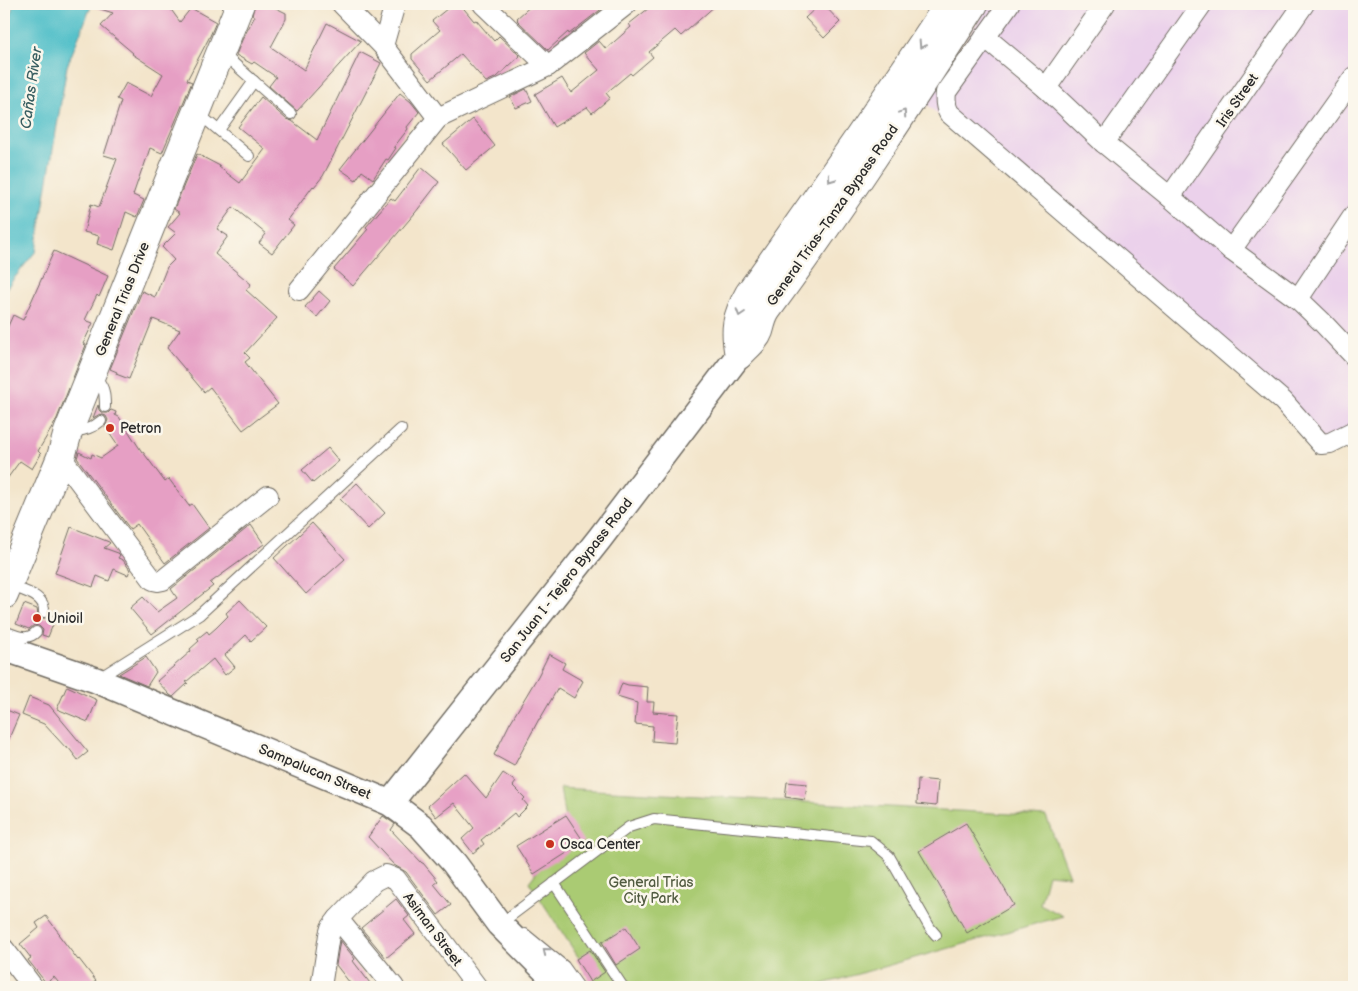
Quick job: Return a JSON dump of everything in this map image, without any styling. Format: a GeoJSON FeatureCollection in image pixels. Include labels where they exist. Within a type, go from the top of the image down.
{"type":"FeatureCollection","features":[{"type":"Feature","properties":{"kind":"main road","name":"General Trias Drive"},"geometry":{"type":"LineString","coordinates":[[6,590],[240,4]]}},
{"type":"Feature","properties":{"kind":"main road","name":"General Trias–Tanza Bypass Road"},"geometry":{"type":"LineString","coordinates":[[739,355],[736,324],[749,294],[837,171],[948,4]]}},
{"type":"Feature","properties":{"kind":"main road","name":"General Trias–Tanza Bypass Road"},"geometry":{"type":"LineString","coordinates":[[739,355],[758,333],[761,320],[767,309],[794,274],[881,146],[974,4]]}},
{"type":"Feature","properties":{"kind":"street"},"geometry":{"type":"LineString","coordinates":[[342,4],[383,46],[438,118]]}},
{"type":"Feature","properties":{"kind":"street"},"geometry":{"type":"LineString","coordinates":[[383,46],[395,4]]}},
{"type":"Feature","properties":{"kind":"street"},"geometry":{"type":"LineString","coordinates":[[482,4],[548,66]]}},
{"type":"Feature","properties":{"kind":"street"},"geometry":{"type":"LineString","coordinates":[[299,290],[438,118],[548,66],[627,4]]}},
{"type":"Feature","properties":{"kind":"street"},"geometry":{"type":"LineString","coordinates":[[1009,4],[946,92],[946,108],[949,113],[1283,401],[1321,444],[1330,443],[1354,431]]}},
{"type":"Feature","properties":{"kind":"street"},"geometry":{"type":"LineString","coordinates":[[1046,88],[1105,4]]}},
{"type":"Feature","properties":{"kind":"street"},"geometry":{"type":"LineString","coordinates":[[1104,143],[1202,4]]}},
{"type":"Feature","properties":{"kind":"street","name":"Iris Street"},"geometry":{"type":"LineString","coordinates":[[1170,197],[1304,4]]}},
{"type":"Feature","properties":{"kind":"street"},"geometry":{"type":"LineString","coordinates":[[986,37],[1046,88],[1104,143],[1231,250],[1298,299],[1354,356]]}},
{"type":"Feature","properties":{"kind":"street"},"geometry":{"type":"LineString","coordinates":[[1231,250],[1354,77]]}},
{"type":"Feature","properties":{"kind":"street"},"geometry":{"type":"LineString","coordinates":[[1298,299],[1354,215]]}},
{"type":"Feature","properties":{"kind":"street","name":"San Juan I - Tejero Bypass Road"},"geometry":{"type":"LineString","coordinates":[[390,803],[600,538],[739,355]]}},
{"type":"Feature","properties":{"kind":"street"},"geometry":{"type":"LineString","coordinates":[[65,445],[153,580],[163,580],[268,496]]}},
{"type":"Feature","properties":{"kind":"street","name":"Sampalucan Street"},"geometry":{"type":"LineString","coordinates":[[17,647],[390,803],[422,826],[561,987]]}},
{"type":"Feature","properties":{"kind":"street","name":"Asiman Street"},"geometry":{"type":"LineString","coordinates":[[338,919],[374,881],[386,876],[396,879],[477,987]]}},
{"type":"Feature","properties":{"kind":"street"},"geometry":{"type":"LineString","coordinates":[[321,987],[329,935],[331,928],[338,919],[394,987]]}},
{"type":"Feature","properties":{"kind":"street"},"geometry":{"type":"LineString","coordinates":[[4,949],[33,987]]}},
{"type":"Feature","properties":{"kind":"lane"},"geometry":{"type":"LineString","coordinates":[[221,53],[291,114]]}},
{"type":"Feature","properties":{"kind":"lane"},"geometry":{"type":"LineString","coordinates":[[220,130],[254,81]]}},
{"type":"Feature","properties":{"kind":"lane"},"geometry":{"type":"LineString","coordinates":[[197,113],[220,130],[249,156]]}},
{"type":"Feature","properties":{"kind":"lane"},"geometry":{"type":"LineString","coordinates":[[92,372],[101,383],[105,393],[105,407]]}},
{"type":"Feature","properties":{"kind":"lane"},"geometry":{"type":"LineString","coordinates":[[65,445],[101,421]]}},
{"type":"Feature","properties":{"kind":"lane"},"geometry":{"type":"LineString","coordinates":[[96,680],[199,615],[401,429]]}},
{"type":"Feature","properties":{"kind":"lane"},"geometry":{"type":"LineString","coordinates":[[6,590],[40,598],[43,603],[44,612]]}},
{"type":"Feature","properties":{"kind":"lane"},"geometry":{"type":"LineString","coordinates":[[4,631],[17,647],[36,632]]}},
{"type":"Feature","properties":{"kind":"lane"},"geometry":{"type":"LineString","coordinates":[[579,987],[564,966],[503,922],[629,827],[654,819],[871,841],[889,856],[930,928],[936,935]]}},
{"type":"Feature","properties":{"kind":"lane"},"geometry":{"type":"LineString","coordinates":[[554,883],[623,987]]}},
{"type":"Feature","properties":{"kind":"shaded area"},"geometry":{"type":"Polygon","coordinates":[[[989,4],[1354,4],[1354,438],[1322,453],[1271,399],[925,103],[989,4]]]}},
{"type":"Feature","properties":{"kind":"green space","name":"General Trias City Park"},"geometry":{"type":"Polygon","coordinates":[[[560,788],[1046,816],[1069,876],[1048,874],[1040,904],[1063,916],[812,987],[598,987],[529,882],[567,832],[560,788]]]}},
{"type":"Feature","properties":{"kind":"water","name":"Cañas River"},"geometry":{"type":"Polygon","coordinates":[[[13,4],[92,4],[67,66],[36,251],[4,291],[4,52],[13,4]]]}},
{"type":"Feature","properties":{"kind":"building"},"geometry":{"type":"Polygon","coordinates":[[[92,4],[167,4],[180,22],[191,8],[216,22],[187,80],[192,82],[162,153],[150,148],[133,195],[144,200],[137,217],[126,212],[114,250],[97,244],[99,236],[84,232],[91,204],[99,207],[117,159],[104,155],[121,101],[117,99],[126,83],[151,96],[163,74],[132,54],[101,26],[113,13],[91,6],[92,4]]]}},
{"type":"Feature","properties":{"kind":"building"},"geometry":{"type":"Polygon","coordinates":[[[255,4],[268,4],[286,13],[286,19],[271,47],[304,70],[327,23],[361,41],[297,111],[269,86],[276,77],[254,62],[252,64],[236,55],[255,16],[252,15],[255,4]]]}},
{"type":"Feature","properties":{"kind":"building"},"geometry":{"type":"Polygon","coordinates":[[[453,4],[460,4],[494,41],[499,36],[520,56],[497,77],[486,82],[461,54],[430,80],[412,59],[412,54],[440,30],[432,21],[453,4]]]}},
{"type":"Feature","properties":{"kind":"building"},"geometry":{"type":"Polygon","coordinates":[[[533,4],[608,4],[569,34],[568,32],[548,50],[517,20],[533,4]]]}},
{"type":"Feature","properties":{"kind":"building"},"geometry":{"type":"Polygon","coordinates":[[[654,4],[717,4],[681,36],[675,30],[649,52],[653,57],[632,75],[630,73],[606,93],[610,98],[592,113],[587,107],[554,127],[535,94],[562,78],[571,93],[599,70],[584,53],[599,41],[606,49],[631,27],[629,24],[654,4]]]}},
{"type":"Feature","properties":{"kind":"building"},"geometry":{"type":"Polygon","coordinates":[[[820,4],[823,4],[840,22],[824,38],[805,18],[820,4]]]}},
{"type":"Feature","properties":{"kind":"building"},"geometry":{"type":"Polygon","coordinates":[[[360,52],[381,63],[323,176],[313,186],[288,220],[294,225],[272,253],[259,243],[266,234],[233,207],[217,229],[228,236],[215,254],[251,284],[246,290],[277,318],[245,353],[250,358],[245,362],[278,404],[243,430],[210,387],[204,392],[167,348],[180,330],[153,319],[129,379],[116,374],[117,372],[110,369],[142,291],[155,297],[167,267],[174,260],[162,247],[176,233],[168,227],[180,213],[174,209],[197,154],[220,166],[240,183],[265,149],[238,127],[261,97],[286,119],[292,121],[317,140],[360,52]]]}},
{"type":"Feature","properties":{"kind":"building"},"geometry":{"type":"Polygon","coordinates":[[[526,89],[532,101],[516,108],[510,97],[526,89]]]}},
{"type":"Feature","properties":{"kind":"building"},"geometry":{"type":"Polygon","coordinates":[[[400,93],[419,112],[394,147],[396,148],[388,160],[386,159],[373,179],[362,171],[356,180],[340,169],[400,93]]]}},
{"type":"Feature","properties":{"kind":"building"},"geometry":{"type":"Polygon","coordinates":[[[473,119],[495,146],[466,170],[443,144],[473,119]]]}},
{"type":"Feature","properties":{"kind":"building"},"geometry":{"type":"Polygon","coordinates":[[[421,167],[439,182],[353,286],[334,269],[368,229],[366,227],[391,198],[395,201],[421,167]]]}},
{"type":"Feature","properties":{"kind":"building"},"geometry":{"type":"Polygon","coordinates":[[[54,251],[108,276],[99,297],[97,295],[85,320],[93,323],[83,344],[86,345],[56,421],[38,451],[41,454],[32,469],[20,461],[4,483],[4,335],[13,315],[23,320],[54,251]]]}},
{"type":"Feature","properties":{"kind":"building"},"geometry":{"type":"Polygon","coordinates":[[[319,291],[330,301],[317,317],[305,307],[319,291]]]}},
{"type":"Feature","properties":{"kind":"building"},"geometry":{"type":"Polygon","coordinates":[[[98,405],[102,413],[108,413],[111,410],[116,412],[115,415],[119,417],[165,482],[169,479],[189,506],[192,504],[209,528],[165,563],[137,524],[130,529],[77,458],[79,452],[91,458],[92,454],[101,458],[118,446],[105,427],[108,420],[106,416],[100,414],[93,418],[98,405]]]}},
{"type":"Feature","properties":{"kind":"building"},"geometry":{"type":"Polygon","coordinates":[[[328,448],[339,461],[313,483],[302,470],[328,448]]]}},
{"type":"Feature","properties":{"kind":"building"},"geometry":{"type":"Polygon","coordinates":[[[357,483],[385,513],[368,529],[340,499],[357,483]]]}},
{"type":"Feature","properties":{"kind":"building"},"geometry":{"type":"Polygon","coordinates":[[[312,523],[345,559],[306,594],[274,558],[312,523]]]}},
{"type":"Feature","properties":{"kind":"building"},"geometry":{"type":"Polygon","coordinates":[[[251,525],[264,544],[210,583],[213,586],[152,634],[130,608],[143,597],[157,612],[177,598],[171,589],[251,525]]]}},
{"type":"Feature","properties":{"kind":"building"},"geometry":{"type":"Polygon","coordinates":[[[71,527],[109,542],[104,548],[120,555],[118,558],[123,560],[130,570],[128,575],[114,569],[109,581],[97,576],[93,587],[55,573],[71,527]]]}},
{"type":"Feature","properties":{"kind":"building"},"geometry":{"type":"Polygon","coordinates":[[[240,600],[266,627],[251,641],[246,635],[225,655],[235,667],[225,675],[213,659],[186,682],[188,683],[173,697],[170,695],[157,681],[191,651],[190,649],[199,641],[197,639],[207,631],[209,634],[216,628],[228,616],[226,613],[240,600]]]}},
{"type":"Feature","properties":{"kind":"building"},"geometry":{"type":"Polygon","coordinates":[[[24,604],[37,609],[38,615],[41,618],[47,618],[50,615],[56,617],[48,637],[42,635],[43,630],[39,626],[34,625],[29,629],[16,624],[24,604]]]}},
{"type":"Feature","properties":{"kind":"building"},"geometry":{"type":"Polygon","coordinates":[[[549,654],[565,663],[562,669],[583,681],[574,698],[558,688],[514,766],[494,755],[549,654]]]}},
{"type":"Feature","properties":{"kind":"building"},"geometry":{"type":"Polygon","coordinates":[[[146,657],[156,672],[147,686],[119,674],[146,657]]]}},
{"type":"Feature","properties":{"kind":"building"},"geometry":{"type":"Polygon","coordinates":[[[622,683],[648,687],[647,702],[654,702],[653,712],[678,714],[675,743],[652,741],[653,726],[635,724],[637,703],[617,697],[622,683]]]}},
{"type":"Feature","properties":{"kind":"building"},"geometry":{"type":"Polygon","coordinates":[[[67,686],[97,700],[88,722],[57,709],[67,686]]]}},
{"type":"Feature","properties":{"kind":"building"},"geometry":{"type":"Polygon","coordinates":[[[29,697],[49,705],[88,752],[78,760],[68,747],[67,749],[44,724],[22,715],[29,697]]]}},
{"type":"Feature","properties":{"kind":"building"},"geometry":{"type":"Polygon","coordinates":[[[4,709],[19,715],[4,750],[4,709]]]}},
{"type":"Feature","properties":{"kind":"building"},"geometry":{"type":"Polygon","coordinates":[[[464,773],[486,798],[503,773],[516,782],[513,786],[525,798],[523,800],[528,806],[517,817],[514,813],[481,840],[484,844],[473,853],[462,839],[474,828],[454,803],[436,817],[428,806],[464,773]]]}},
{"type":"Feature","properties":{"kind":"building"},"geometry":{"type":"Polygon","coordinates":[[[918,779],[938,781],[936,806],[917,804],[918,779]]]}},
{"type":"Feature","properties":{"kind":"building"},"geometry":{"type":"Polygon","coordinates":[[[787,782],[807,784],[805,800],[785,797],[787,782]]]}},
{"type":"Feature","properties":{"kind":"building","name":"Osca Center"},"geometry":{"type":"Polygon","coordinates":[[[566,815],[584,842],[534,874],[516,846],[566,815]]]}},
{"type":"Feature","properties":{"kind":"building"},"geometry":{"type":"Polygon","coordinates":[[[383,816],[395,824],[391,830],[438,881],[434,884],[451,905],[438,915],[406,872],[394,865],[368,837],[383,816]]]}},
{"type":"Feature","properties":{"kind":"building"},"geometry":{"type":"Polygon","coordinates":[[[966,823],[1014,905],[967,933],[919,851],[966,823]]]}},
{"type":"Feature","properties":{"kind":"building"},"geometry":{"type":"Polygon","coordinates":[[[396,899],[409,916],[404,920],[415,934],[386,958],[361,928],[396,899]]]}},
{"type":"Feature","properties":{"kind":"building"},"geometry":{"type":"Polygon","coordinates":[[[46,916],[96,981],[88,987],[62,987],[54,977],[46,983],[28,960],[31,958],[20,944],[39,928],[36,923],[46,916]]]}},
{"type":"Feature","properties":{"kind":"building"},"geometry":{"type":"Polygon","coordinates":[[[626,927],[640,949],[616,965],[602,942],[626,927]]]}},
{"type":"Feature","properties":{"kind":"building"},"geometry":{"type":"Polygon","coordinates":[[[340,940],[373,987],[353,987],[336,965],[340,940]]]}},
{"type":"Feature","properties":{"kind":"building"},"geometry":{"type":"Polygon","coordinates":[[[590,950],[605,972],[590,982],[576,959],[590,950]]]}},
{"type":"Feature","properties":{"kind":"place","name":"Petron"},"geometry":{"type":"Point","coordinates":[110,428]}},
{"type":"Feature","properties":{"kind":"place","name":"Unioil"},"geometry":{"type":"Point","coordinates":[37,618]}},
{"type":"Feature","properties":{"kind":"place","name":"Osca Center"},"geometry":{"type":"Point","coordinates":[550,844]}}]}
